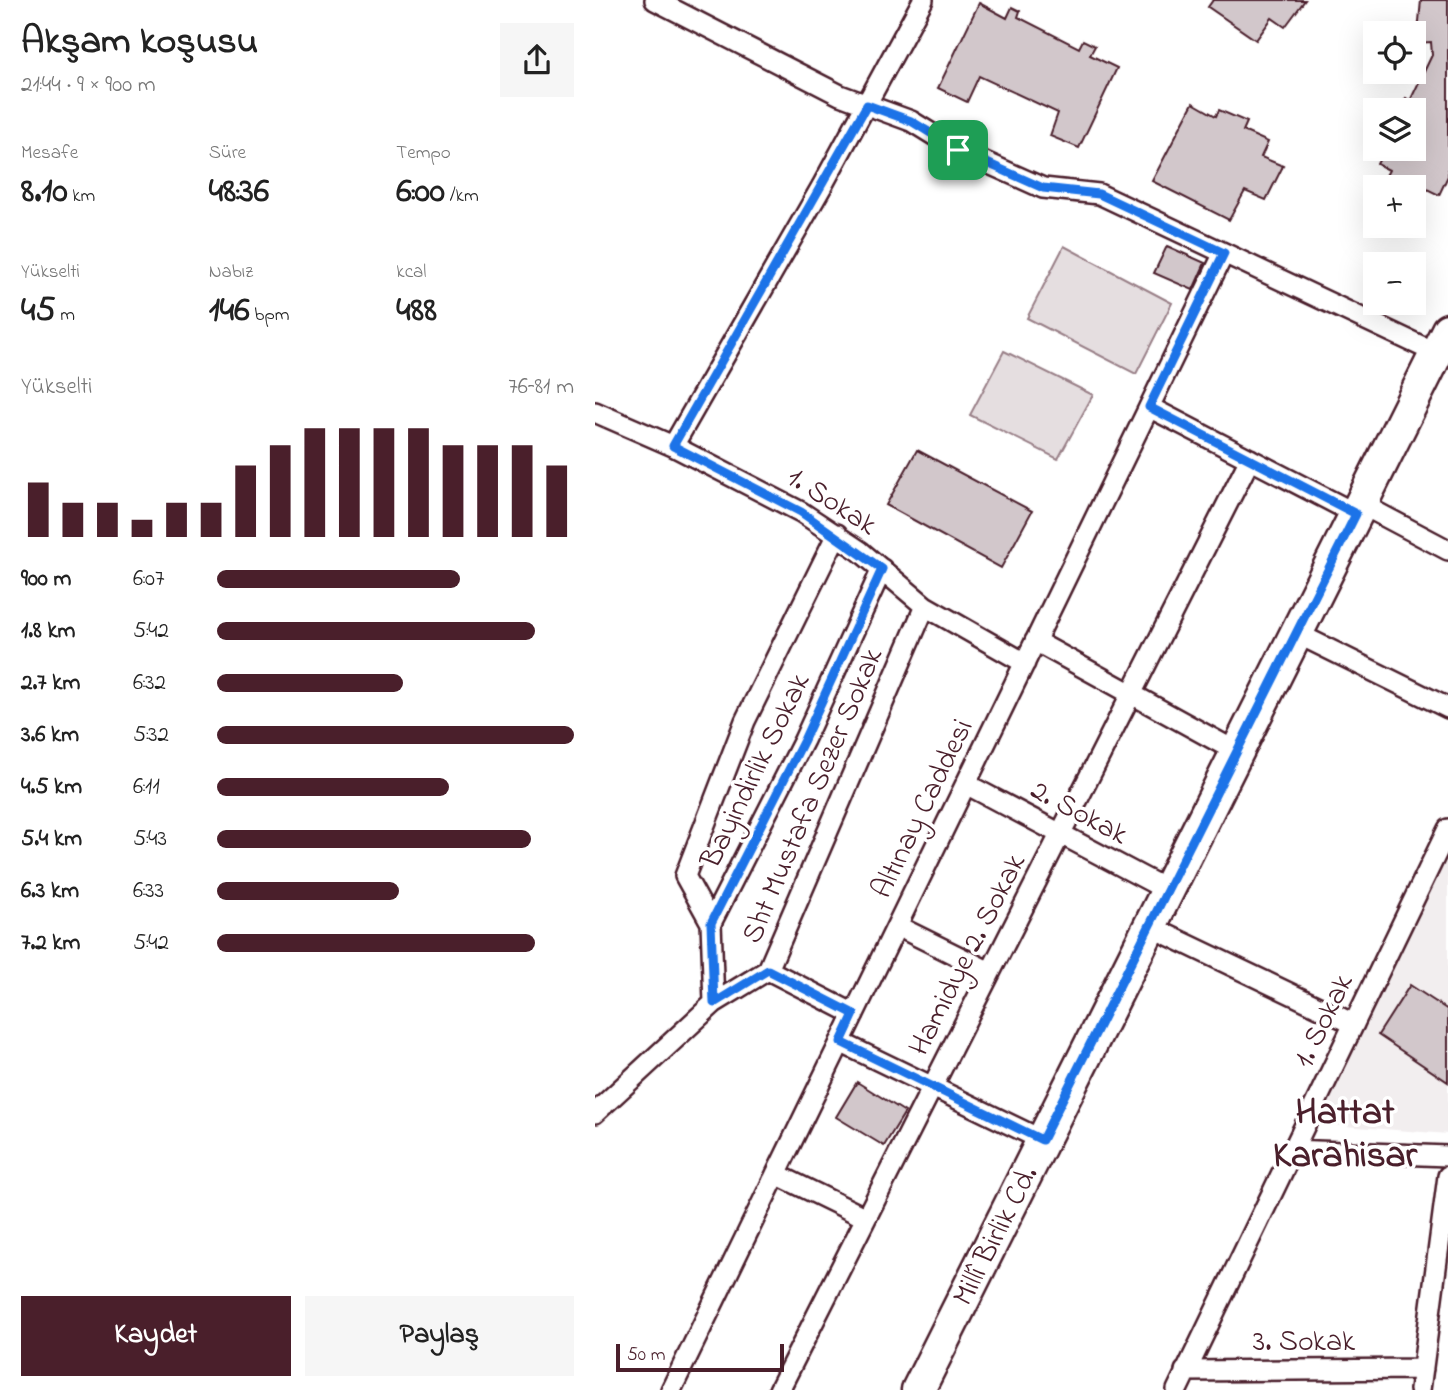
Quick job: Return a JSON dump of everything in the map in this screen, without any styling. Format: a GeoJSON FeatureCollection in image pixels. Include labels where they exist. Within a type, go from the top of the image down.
{"type":"FeatureCollection","features":[{"type":"Feature","properties":{"kind":"main road","name":"Millî Birlik Cd."},"geometry":{"type":"LineString","coordinates":[[918,1390],[1442,342]]}},
{"type":"Feature","properties":{"kind":"street"},"geometry":{"type":"LineString","coordinates":[[655,0],[840,94],[911,121],[958,150],[1043,188],[1099,194],[1224,253],[1442,342]]}},
{"type":"Feature","properties":{"kind":"street"},"geometry":{"type":"LineString","coordinates":[[673,446],[867,105],[923,0]]}},
{"type":"Feature","properties":{"kind":"street","name":"Altınay Caddesi"},"geometry":{"type":"LineString","coordinates":[[671,1390],[1224,253]]}},
{"type":"Feature","properties":{"kind":"street"},"geometry":{"type":"LineString","coordinates":[[1149,407],[1250,459],[1448,550]]}},
{"type":"Feature","properties":{"kind":"street","name":"1. Sokak"},"geometry":{"type":"LineString","coordinates":[[595,412],[673,446],[755,487],[837,534],[925,606],[1025,663]]}},
{"type":"Feature","properties":{"kind":"street","name":"Hamidye 2. Sokak"},"geometry":{"type":"LineString","coordinates":[[779,1390],[1250,459]]}},
{"type":"Feature","properties":{"kind":"street"},"geometry":{"type":"LineString","coordinates":[[711,923],[685,876],[745,721],[837,534]]}},
{"type":"Feature","properties":{"kind":"street","name":"Bayindirlik Sokak"},"geometry":{"type":"LineString","coordinates":[[714,1003],[711,923],[804,740],[882,569]]}},
{"type":"Feature","properties":{"kind":"street","name":"Sht Mustafa Sezer Sokak"},"geometry":{"type":"LineString","coordinates":[[768,970],[925,606]]}},
{"type":"Feature","properties":{"kind":"street"},"geometry":{"type":"LineString","coordinates":[[1296,633],[1448,708]]}},
{"type":"Feature","properties":{"kind":"street"},"geometry":{"type":"LineString","coordinates":[[1035,641],[1237,752]]}},
{"type":"Feature","properties":{"kind":"street","name":"2. Sokak"},"geometry":{"type":"LineString","coordinates":[[966,784],[1167,890]]}},
{"type":"Feature","properties":{"kind":"street","name":"1. Sokak"},"geometry":{"type":"LineString","coordinates":[[1177,1390],[1290,1150],[1448,828]]}},
{"type":"Feature","properties":{"kind":"street"},"geometry":{"type":"LineString","coordinates":[[897,926],[991,972]]}},
{"type":"Feature","properties":{"kind":"street"},"geometry":{"type":"LineString","coordinates":[[1149,926],[1354,1024]]}},
{"type":"Feature","properties":{"kind":"street"},"geometry":{"type":"LineString","coordinates":[[595,1113],[714,1003],[768,970],[854,1014]]}},
{"type":"Feature","properties":{"kind":"street"},"geometry":{"type":"LineString","coordinates":[[841,1042],[1042,1140]]}},
{"type":"Feature","properties":{"kind":"street"},"geometry":{"type":"LineString","coordinates":[[1290,1150],[1448,1156]]}},
{"type":"Feature","properties":{"kind":"street"},"geometry":{"type":"LineString","coordinates":[[776,1174],[866,1218]]}},
{"type":"Feature","properties":{"kind":"street"},"geometry":{"type":"LineString","coordinates":[[1420,1390],[1448,1176]]}},
{"type":"Feature","properties":{"kind":"street","name":"3. Sokak"},"geometry":{"type":"LineString","coordinates":[[1185,1371],[1423,1369]]}},
{"type":"Feature","properties":{"kind":"shaded area"},"geometry":{"type":"Polygon","coordinates":[[[1064,246],[1172,303],[1136,374],[1027,318],[1064,246]]]}},
{"type":"Feature","properties":{"kind":"shaded area"},"geometry":{"type":"Polygon","coordinates":[[[1004,351],[1093,395],[1058,459],[970,415],[1004,351]]]}},
{"type":"Feature","properties":{"kind":"shaded area"},"geometry":{"type":"Polygon","coordinates":[[[1448,853],[1448,1134],[1318,1124],[1448,853]]]}},
{"type":"Feature","properties":{"kind":"building"},"geometry":{"type":"Polygon","coordinates":[[[1213,0],[1305,0],[1285,27],[1272,18],[1256,40],[1208,7],[1213,0]]]}},
{"type":"Feature","properties":{"kind":"building"},"geometry":{"type":"Polygon","coordinates":[[[1421,0],[1448,0],[1448,176],[1439,195],[1426,188],[1426,175],[1386,175],[1389,170],[1377,164],[1379,161],[1426,161],[1426,98],[1411,98],[1418,84],[1426,84],[1426,68],[1432,55],[1431,42],[1426,42],[1426,21],[1419,21],[1421,0]]]}},
{"type":"Feature","properties":{"kind":"building"},"geometry":{"type":"Polygon","coordinates":[[[979,3],[1007,18],[1012,7],[1020,11],[1018,17],[1079,48],[1083,40],[1095,46],[1090,55],[1117,68],[1079,148],[1050,136],[1058,113],[979,76],[967,102],[938,88],[979,3]]]}},
{"type":"Feature","properties":{"kind":"building"},"geometry":{"type":"Polygon","coordinates":[[[1193,103],[1216,116],[1219,110],[1247,122],[1243,131],[1268,142],[1261,157],[1283,166],[1266,200],[1245,191],[1229,220],[1152,181],[1193,103]]]}},
{"type":"Feature","properties":{"kind":"building"},"geometry":{"type":"Polygon","coordinates":[[[1167,246],[1205,263],[1193,290],[1154,273],[1167,246]]]}},
{"type":"Feature","properties":{"kind":"building"},"geometry":{"type":"Polygon","coordinates":[[[917,450],[1032,511],[1001,568],[886,505],[917,450]]]}},
{"type":"Feature","properties":{"kind":"building"},"geometry":{"type":"Polygon","coordinates":[[[1410,985],[1448,1010],[1448,1082],[1378,1035],[1410,985]]]}},
{"type":"Feature","properties":{"kind":"building"},"geometry":{"type":"Polygon","coordinates":[[[857,1082],[905,1112],[884,1146],[836,1117],[857,1082]]]}},
{"type":"Feature","properties":{"kind":"district","name":"Hattat Karahisar"},"geometry":{"type":"Point","coordinates":[1345,1132]}},
{"type":"Feature","properties":{"kind":"route"},"geometry":{"type":"LineString","coordinates":[[867,105],[911,121],[958,150],[1043,188],[1099,194],[1224,253],[1149,407],[1356,514],[1042,1140],[841,1042],[854,1014],[768,970],[714,1003],[711,923],[804,740],[882,569],[837,534],[801,512],[673,446],[867,105]]}}]}
